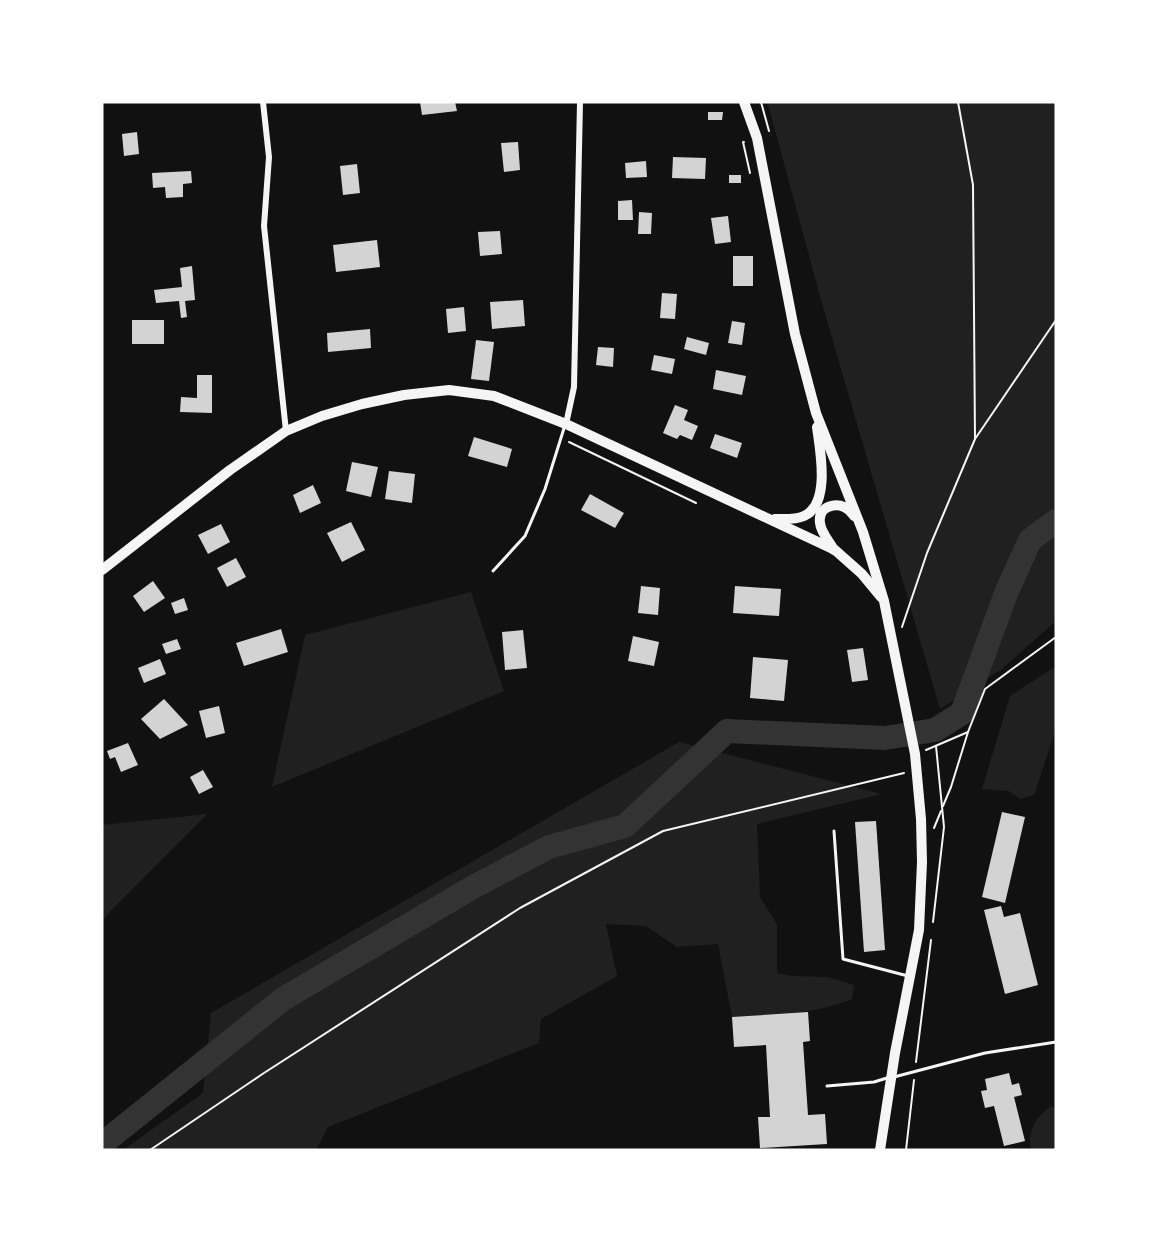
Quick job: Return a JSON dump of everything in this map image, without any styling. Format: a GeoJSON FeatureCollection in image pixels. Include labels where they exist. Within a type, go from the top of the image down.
{"type":"FeatureCollection","features":[{"type":"Feature","properties":{"kind":"main road"},"geometry":{"type":"LineString","coordinates":[[744,102],[757,138],[795,334],[816,413],[863,532],[884,602],[915,754],[922,861],[919,930],[880,1150]]}},
{"type":"Feature","properties":{"kind":"main road"},"geometry":{"type":"LineString","coordinates":[[102,570],[230,470],[286,431],[322,416],[362,404],[404,395],[449,390],[494,396],[566,424],[835,550],[862,574],[884,602]]}},
{"type":"Feature","properties":{"kind":"main road"},"geometry":{"type":"LineString","coordinates":[[772,520],[796,519],[810,513],[818,500],[823,475],[816,413]]}},
{"type":"Feature","properties":{"kind":"main road"},"geometry":{"type":"LineString","coordinates":[[835,550],[820,524],[824,510],[832,505],[844,505],[851,510],[863,532]]}},
{"type":"Feature","properties":{"kind":"street"},"geometry":{"type":"LineString","coordinates":[[262,102],[269,157],[264,226],[286,431]]}},
{"type":"Feature","properties":{"kind":"street"},"geometry":{"type":"LineString","coordinates":[[566,424],[574,387],[580,102]]}},
{"type":"Feature","properties":{"kind":"lane"},"geometry":{"type":"LineString","coordinates":[[493,571],[525,536],[545,489],[566,424]]}},
{"type":"Feature","properties":{"kind":"lane"},"geometry":{"type":"LineString","coordinates":[[834,831],[843,959],[910,976]]}},
{"type":"Feature","properties":{"kind":"lane"},"geometry":{"type":"LineString","coordinates":[[827,1086],[874,1082],[985,1053],[1056,1042]]}},
{"type":"Feature","properties":{"kind":"path"},"geometry":{"type":"LineString","coordinates":[[750,174],[743,142],[770,135],[761,102]]}},
{"type":"Feature","properties":{"kind":"path"},"geometry":{"type":"LineString","coordinates":[[958,102],[973,185],[975,439]]}},
{"type":"Feature","properties":{"kind":"path"},"geometry":{"type":"LineString","coordinates":[[902,628],[927,553],[975,439],[1056,320]]}},
{"type":"Feature","properties":{"kind":"path"},"geometry":{"type":"LineString","coordinates":[[561,438],[696,503]]}},
{"type":"Feature","properties":{"kind":"path"},"geometry":{"type":"LineString","coordinates":[[934,829],[951,788],[968,732],[985,689],[1056,637]]}},
{"type":"Feature","properties":{"kind":"path"},"geometry":{"type":"LineString","coordinates":[[915,754],[968,732]]}},
{"type":"Feature","properties":{"kind":"path"},"geometry":{"type":"LineString","coordinates":[[150,1150],[264,1073],[520,908],[663,831],[916,770]]}},
{"type":"Feature","properties":{"kind":"shaded area"},"geometry":{"type":"Polygon","coordinates":[[[766,102],[1056,102],[1056,621],[1002,669],[940,709],[821,300],[766,102]]]}},
{"type":"Feature","properties":{"kind":"shaded area"},"geometry":{"type":"Polygon","coordinates":[[[471,592],[504,691],[272,787],[305,635],[471,592]]]}},
{"type":"Feature","properties":{"kind":"shaded area"},"geometry":{"type":"Polygon","coordinates":[[[1056,666],[1056,729],[1034,795],[1021,799],[1008,791],[982,789],[1010,696],[1056,666]]]}},
{"type":"Feature","properties":{"kind":"shaded area"},"geometry":{"type":"Polygon","coordinates":[[[679,742],[882,794],[757,824],[760,897],[777,924],[777,973],[828,977],[854,985],[852,999],[808,1011],[732,1017],[718,944],[677,947],[646,926],[606,924],[617,976],[541,1019],[539,1043],[328,1127],[316,1150],[123,1150],[203,1093],[211,1013],[679,742]]]}},
{"type":"Feature","properties":{"kind":"shaded area"},"geometry":{"type":"Polygon","coordinates":[[[207,814],[102,920],[102,825],[207,814]]]}},
{"type":"Feature","properties":{"kind":"shaded area"},"geometry":{"type":"Polygon","coordinates":[[[1052,1106],[1056,1110],[1056,1150],[1031,1150],[1030,1137],[1034,1125],[1041,1114],[1052,1106]]]}},
{"type":"Feature","properties":{"kind":"building"},"geometry":{"type":"Polygon","coordinates":[[[420,102],[455,102],[457,111],[422,115],[420,102]]]}},
{"type":"Feature","properties":{"kind":"building"},"geometry":{"type":"Polygon","coordinates":[[[708,112],[723,112],[722,120],[708,120],[708,112]]]}},
{"type":"Feature","properties":{"kind":"building"},"geometry":{"type":"Polygon","coordinates":[[[137,132],[139,154],[124,156],[122,134],[137,132]]]}},
{"type":"Feature","properties":{"kind":"building"},"geometry":{"type":"Polygon","coordinates":[[[518,142],[520,170],[504,172],[501,143],[518,142]]]}},
{"type":"Feature","properties":{"kind":"building"},"geometry":{"type":"Polygon","coordinates":[[[673,157],[706,158],[705,179],[672,178],[673,157]]]}},
{"type":"Feature","properties":{"kind":"building"},"geometry":{"type":"Polygon","coordinates":[[[646,161],[647,177],[626,178],[625,163],[646,161]]]}},
{"type":"Feature","properties":{"kind":"building"},"geometry":{"type":"Polygon","coordinates":[[[357,164],[360,193],[343,195],[340,166],[357,164]]]}},
{"type":"Feature","properties":{"kind":"building"},"geometry":{"type":"Polygon","coordinates":[[[191,171],[192,183],[183,184],[183,197],[166,198],[165,187],[153,188],[152,173],[191,171]]]}},
{"type":"Feature","properties":{"kind":"building"},"geometry":{"type":"Polygon","coordinates":[[[729,175],[741,175],[741,183],[729,183],[729,175]]]}},
{"type":"Feature","properties":{"kind":"building"},"geometry":{"type":"Polygon","coordinates":[[[632,200],[633,220],[618,220],[618,201],[632,200]]]}},
{"type":"Feature","properties":{"kind":"building"},"geometry":{"type":"Polygon","coordinates":[[[639,212],[652,213],[651,234],[638,234],[639,212]]]}},
{"type":"Feature","properties":{"kind":"building"},"geometry":{"type":"Polygon","coordinates":[[[728,216],[731,242],[715,244],[711,218],[728,216]]]}},
{"type":"Feature","properties":{"kind":"building"},"geometry":{"type":"Polygon","coordinates":[[[500,231],[502,254],[480,256],[478,232],[500,231]]]}},
{"type":"Feature","properties":{"kind":"building"},"geometry":{"type":"Polygon","coordinates":[[[377,240],[380,267],[336,272],[333,245],[377,240]]]}},
{"type":"Feature","properties":{"kind":"building"},"geometry":{"type":"Polygon","coordinates":[[[733,256],[753,256],[753,286],[733,286],[733,256]]]}},
{"type":"Feature","properties":{"kind":"building"},"geometry":{"type":"Polygon","coordinates":[[[192,266],[195,300],[185,301],[187,317],[181,318],[179,301],[156,303],[154,290],[182,287],[180,268],[192,266]]]}},
{"type":"Feature","properties":{"kind":"building"},"geometry":{"type":"Polygon","coordinates":[[[662,293],[677,294],[675,319],[660,318],[662,293]]]}},
{"type":"Feature","properties":{"kind":"building"},"geometry":{"type":"Polygon","coordinates":[[[523,300],[525,326],[492,329],[490,302],[523,300]]]}},
{"type":"Feature","properties":{"kind":"building"},"geometry":{"type":"Polygon","coordinates":[[[464,307],[466,331],[448,333],[446,309],[464,307]]]}},
{"type":"Feature","properties":{"kind":"building"},"geometry":{"type":"Polygon","coordinates":[[[132,320],[164,320],[164,344],[132,344],[132,320]]]}},
{"type":"Feature","properties":{"kind":"building"},"geometry":{"type":"Polygon","coordinates":[[[732,321],[745,323],[742,345],[728,343],[732,321]]]}},
{"type":"Feature","properties":{"kind":"building"},"geometry":{"type":"Polygon","coordinates":[[[370,329],[371,348],[328,352],[327,333],[370,329]]]}},
{"type":"Feature","properties":{"kind":"building"},"geometry":{"type":"Polygon","coordinates":[[[687,337],[709,343],[706,355],[684,349],[687,337]]]}},
{"type":"Feature","properties":{"kind":"building"},"geometry":{"type":"Polygon","coordinates":[[[476,340],[494,342],[489,381],[471,379],[476,340]]]}},
{"type":"Feature","properties":{"kind":"building"},"geometry":{"type":"Polygon","coordinates":[[[598,347],[614,348],[613,367],[596,365],[598,347]]]}},
{"type":"Feature","properties":{"kind":"building"},"geometry":{"type":"Polygon","coordinates":[[[654,355],[675,359],[672,374],[651,370],[654,355]]]}},
{"type":"Feature","properties":{"kind":"building"},"geometry":{"type":"Polygon","coordinates":[[[716,370],[746,376],[742,395],[713,389],[716,370]]]}},
{"type":"Feature","properties":{"kind":"building"},"geometry":{"type":"Polygon","coordinates":[[[197,375],[212,375],[212,413],[180,412],[181,397],[197,398],[197,375]]]}},
{"type":"Feature","properties":{"kind":"building"},"geometry":{"type":"Polygon","coordinates":[[[675,405],[688,410],[684,420],[698,426],[692,440],[680,435],[677,439],[663,433],[675,405]]]}},
{"type":"Feature","properties":{"kind":"building"},"geometry":{"type":"Polygon","coordinates":[[[715,434],[742,443],[737,458],[710,448],[715,434]]]}},
{"type":"Feature","properties":{"kind":"building"},"geometry":{"type":"Polygon","coordinates":[[[474,437],[512,449],[507,467],[468,456],[474,437]]]}},
{"type":"Feature","properties":{"kind":"building"},"geometry":{"type":"Polygon","coordinates":[[[352,462],[378,467],[371,497],[346,491],[352,462]]]}},
{"type":"Feature","properties":{"kind":"building"},"geometry":{"type":"Polygon","coordinates":[[[389,471],[415,474],[412,503],[385,499],[389,471]]]}},
{"type":"Feature","properties":{"kind":"building"},"geometry":{"type":"Polygon","coordinates":[[[313,485],[321,503],[300,513],[293,495],[313,485]]]}},
{"type":"Feature","properties":{"kind":"building"},"geometry":{"type":"Polygon","coordinates":[[[590,494],[624,513],[615,528],[581,510],[590,494]]]}},
{"type":"Feature","properties":{"kind":"building"},"geometry":{"type":"Polygon","coordinates":[[[351,522],[365,550],[342,562],[327,533],[351,522]]]}},
{"type":"Feature","properties":{"kind":"building"},"geometry":{"type":"Polygon","coordinates":[[[221,524],[230,542],[208,554],[198,535],[221,524]]]}},
{"type":"Feature","properties":{"kind":"building"},"geometry":{"type":"Polygon","coordinates":[[[236,558],[246,577],[227,587],[217,568],[236,558]]]}},
{"type":"Feature","properties":{"kind":"building"},"geometry":{"type":"Polygon","coordinates":[[[153,581],[165,598],[144,612],[133,596],[153,581]]]}},
{"type":"Feature","properties":{"kind":"building"},"geometry":{"type":"Polygon","coordinates":[[[641,586],[660,588],[658,615],[638,613],[641,586]]]}},
{"type":"Feature","properties":{"kind":"building"},"geometry":{"type":"Polygon","coordinates":[[[735,586],[781,589],[779,616],[733,613],[735,586]]]}},
{"type":"Feature","properties":{"kind":"building"},"geometry":{"type":"Polygon","coordinates":[[[184,598],[188,610],[175,614],[171,603],[184,598]]]}},
{"type":"Feature","properties":{"kind":"building"},"geometry":{"type":"Polygon","coordinates":[[[281,629],[288,652],[244,666],[236,643],[281,629]]]}},
{"type":"Feature","properties":{"kind":"building"},"geometry":{"type":"Polygon","coordinates":[[[523,630],[527,668],[505,670],[502,632],[523,630]]]}},
{"type":"Feature","properties":{"kind":"building"},"geometry":{"type":"Polygon","coordinates":[[[633,636],[659,642],[654,666],[628,661],[633,636]]]}},
{"type":"Feature","properties":{"kind":"building"},"geometry":{"type":"Polygon","coordinates":[[[177,639],[181,649],[166,654],[162,644],[177,639]]]}},
{"type":"Feature","properties":{"kind":"building"},"geometry":{"type":"Polygon","coordinates":[[[863,648],[868,680],[852,682],[847,650],[863,648]]]}},
{"type":"Feature","properties":{"kind":"building"},"geometry":{"type":"Polygon","coordinates":[[[753,657],[788,660],[784,701],[750,698],[753,657]]]}},
{"type":"Feature","properties":{"kind":"building"},"geometry":{"type":"Polygon","coordinates":[[[160,659],[166,674],[144,683],[138,668],[160,659]]]}},
{"type":"Feature","properties":{"kind":"building"},"geometry":{"type":"Polygon","coordinates":[[[164,699],[188,725],[160,739],[141,719],[164,699]]]}},
{"type":"Feature","properties":{"kind":"building"},"geometry":{"type":"Polygon","coordinates":[[[219,706],[225,733],[206,738],[199,711],[219,706]]]}},
{"type":"Feature","properties":{"kind":"building"},"geometry":{"type":"Polygon","coordinates":[[[128,743],[138,765],[121,772],[115,757],[110,759],[107,751],[128,743]]]}},
{"type":"Feature","properties":{"kind":"building"},"geometry":{"type":"Polygon","coordinates":[[[203,770],[213,787],[199,794],[190,777],[203,770]]]}},
{"type":"Feature","properties":{"kind":"building"},"geometry":{"type":"Polygon","coordinates":[[[1002,812],[1025,817],[1005,903],[982,897],[1002,812]]]}},
{"type":"Feature","properties":{"kind":"building"},"geometry":{"type":"Polygon","coordinates":[[[876,821],[885,950],[864,952],[855,822],[876,821]]]}},
{"type":"Feature","properties":{"kind":"building"},"geometry":{"type":"Polygon","coordinates":[[[1001,906],[1004,917],[1020,913],[1038,985],[1005,994],[984,910],[1001,906]]]}},
{"type":"Feature","properties":{"kind":"building"},"geometry":{"type":"Polygon","coordinates":[[[808,1012],[810,1041],[803,1042],[808,1115],[825,1114],[827,1144],[760,1148],[758,1117],[770,1117],[766,1045],[734,1047],[732,1017],[808,1012]]]}},
{"type":"Feature","properties":{"kind":"building"},"geometry":{"type":"Polygon","coordinates":[[[1009,1073],[1012,1085],[1019,1083],[1022,1095],[1014,1097],[1025,1141],[1004,1146],[994,1106],[985,1108],[981,1091],[987,1090],[985,1079],[1009,1073]]]}},
{"type":"Feature","properties":{"kind":"waterway"},"geometry":{"type":"LineString","coordinates":[[102,1144],[283,999],[475,886],[549,847],[625,826],[727,731],[885,738],[935,730],[962,713],[1007,591],[1030,540],[1056,521]]}}]}
